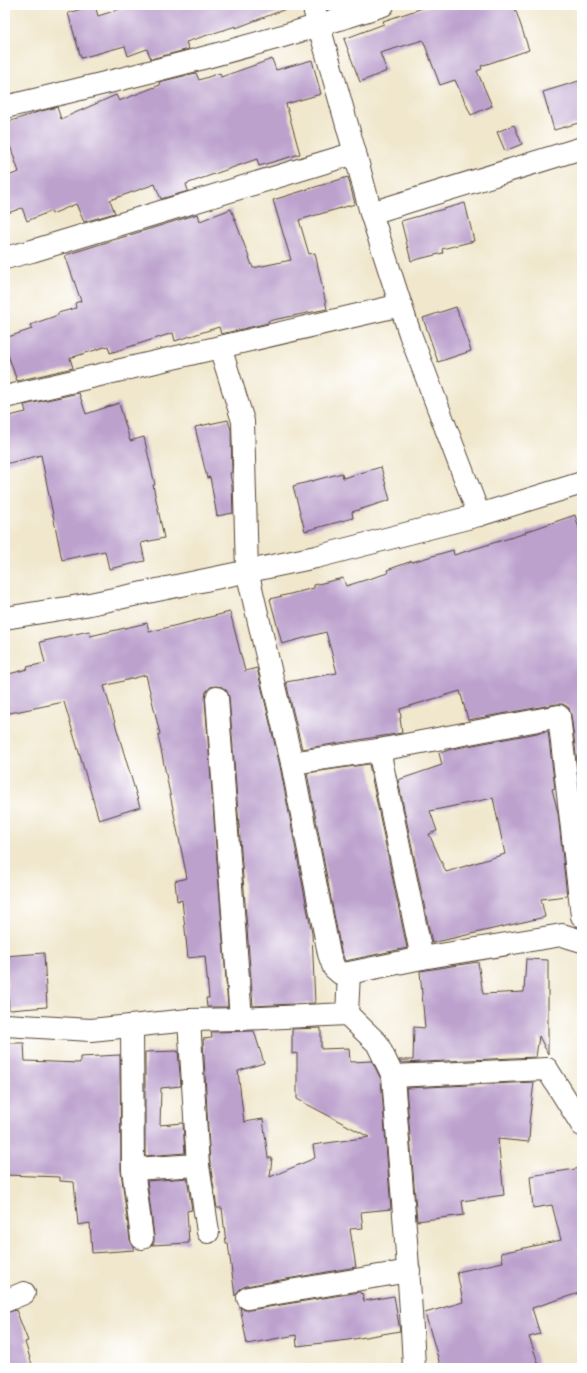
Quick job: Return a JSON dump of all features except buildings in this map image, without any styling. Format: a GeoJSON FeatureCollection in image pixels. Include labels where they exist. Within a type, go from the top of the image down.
{"type":"FeatureCollection","features":[{"type":"Feature","properties":{"kind":"street"},"geometry":{"type":"LineString","coordinates":[[312,5],[371,213],[400,305],[479,515]]}},
{"type":"Feature","properties":{"kind":"street"},"geometry":{"type":"LineString","coordinates":[[5,107],[109,82],[318,27],[383,5]]}},
{"type":"Feature","properties":{"kind":"street"},"geometry":{"type":"LineString","coordinates":[[371,213],[582,148]]}},
{"type":"Feature","properties":{"kind":"street"},"geometry":{"type":"LineString","coordinates":[[5,258],[355,153]]}},
{"type":"Feature","properties":{"kind":"street"},"geometry":{"type":"LineString","coordinates":[[5,397],[400,305]]}},
{"type":"Feature","properties":{"kind":"street"},"geometry":{"type":"LineString","coordinates":[[220,347],[243,421],[247,571],[292,763],[329,954],[334,968],[342,974],[349,973],[422,958],[562,935],[582,941]]}},
{"type":"Feature","properties":{"kind":"street"},"geometry":{"type":"LineString","coordinates":[[5,618],[84,605],[316,557],[479,515],[582,483]]}},
{"type":"Feature","properties":{"kind":"street"},"geometry":{"type":"LineString","coordinates":[[218,698],[241,1019]]}},
{"type":"Feature","properties":{"kind":"street"},"geometry":{"type":"LineString","coordinates":[[292,763],[379,750],[559,716],[582,916]]}},
{"type":"Feature","properties":{"kind":"street"},"geometry":{"type":"LineString","coordinates":[[379,750],[422,958]]}},
{"type":"Feature","properties":{"kind":"street"},"geometry":{"type":"LineString","coordinates":[[347,1014],[349,973]]}},
{"type":"Feature","properties":{"kind":"street"},"geometry":{"type":"LineString","coordinates":[[5,1024],[91,1030],[189,1020],[347,1014],[377,1043],[393,1076],[409,1271],[414,1368]]}},
{"type":"Feature","properties":{"kind":"street"},"geometry":{"type":"LineString","coordinates":[[189,1020],[198,1165],[208,1232]]}},
{"type":"Feature","properties":{"kind":"street"},"geometry":{"type":"LineString","coordinates":[[132,1026],[133,1169],[142,1238]]}},
{"type":"Feature","properties":{"kind":"street"},"geometry":{"type":"LineString","coordinates":[[393,1076],[547,1069],[582,1125]]}},
{"type":"Feature","properties":{"kind":"street"},"geometry":{"type":"LineString","coordinates":[[133,1169],[198,1165]]}},
{"type":"Feature","properties":{"kind":"street"},"geometry":{"type":"LineString","coordinates":[[248,1298],[409,1271]]}}]}
